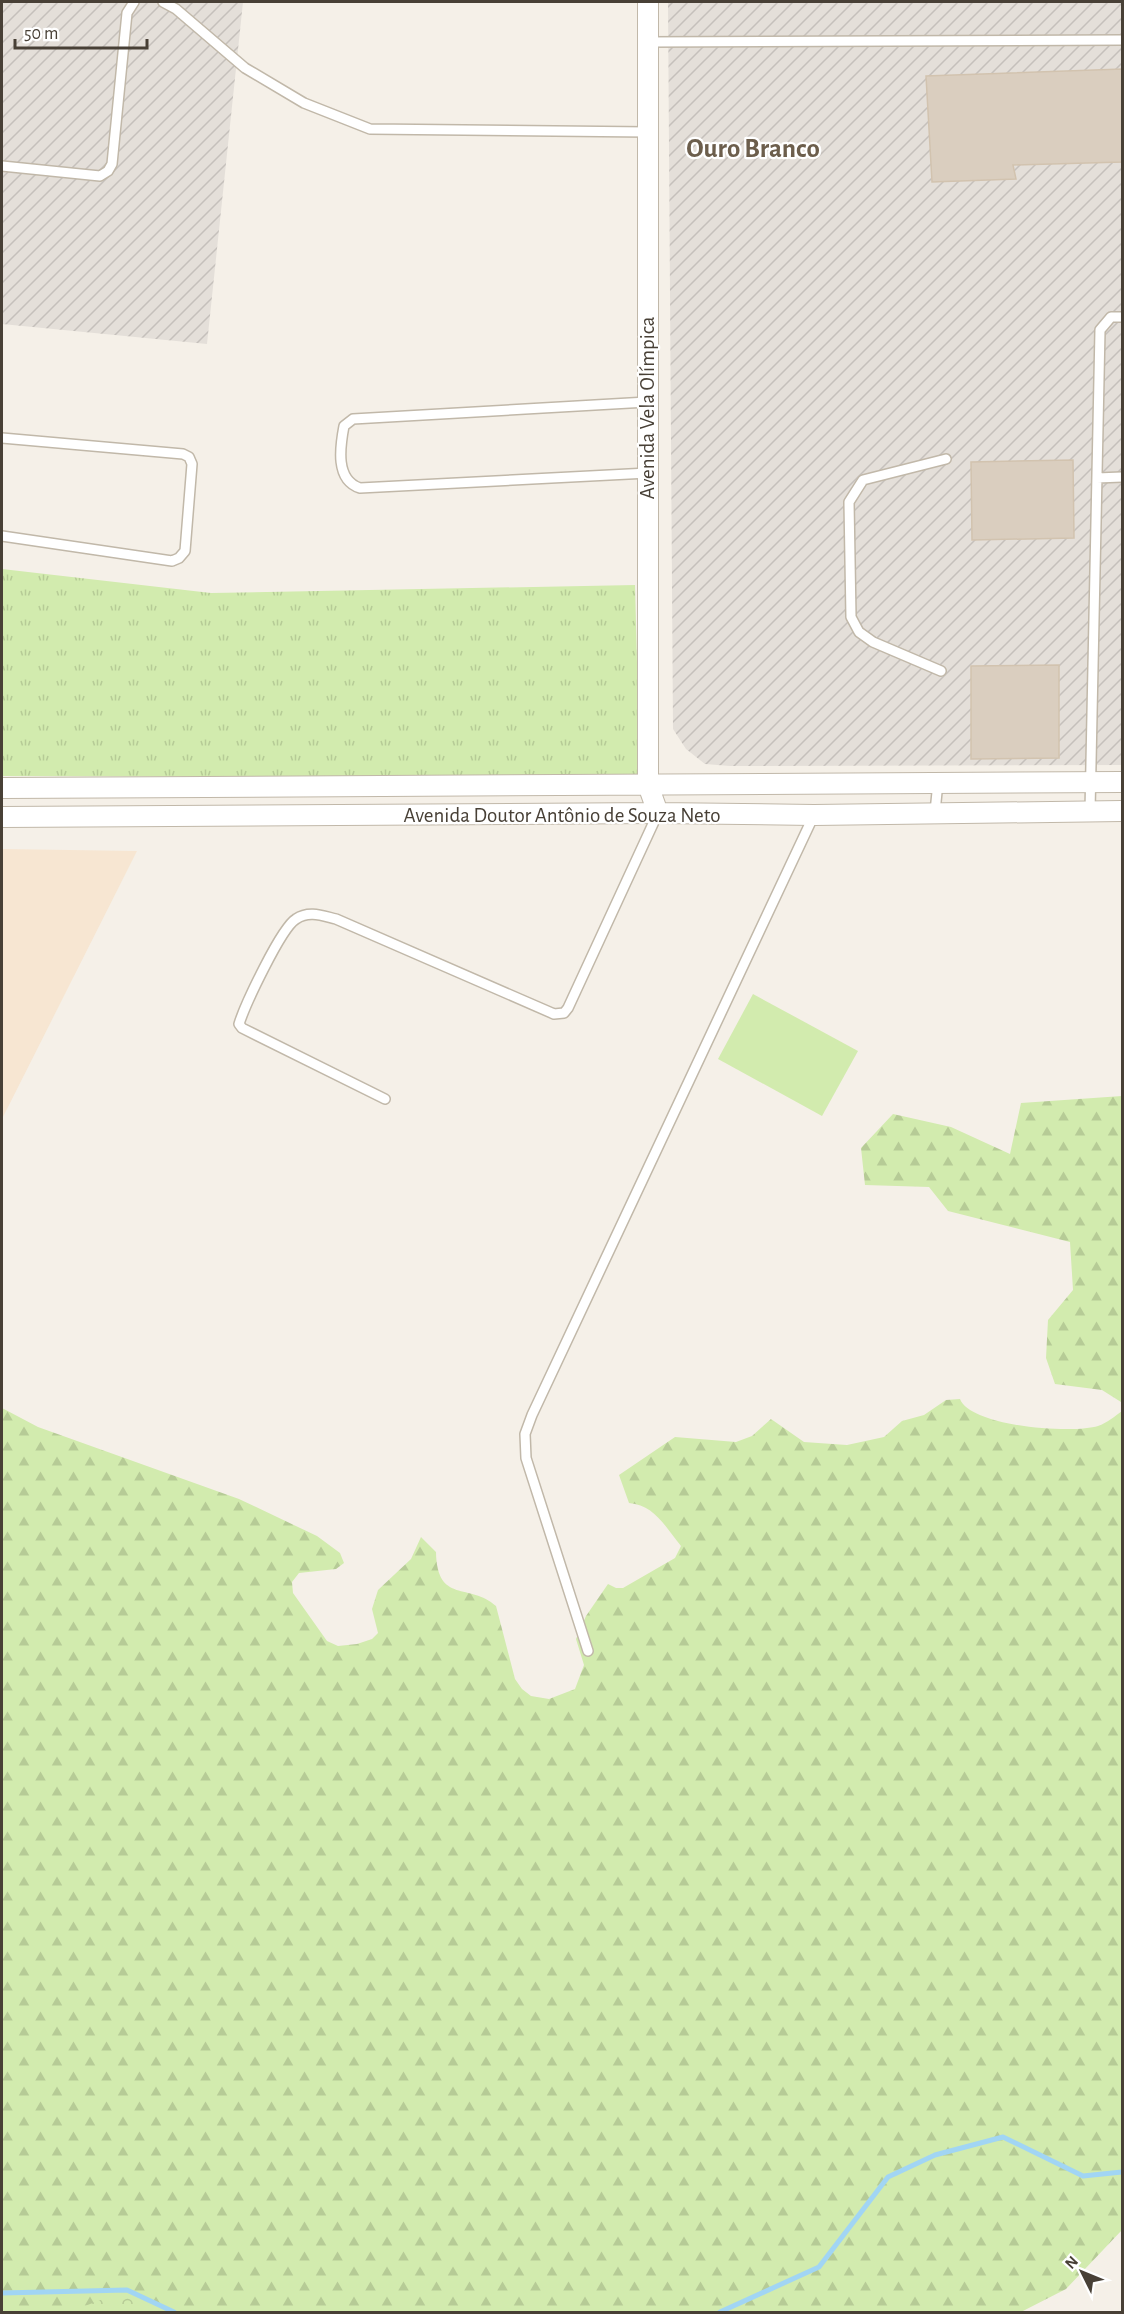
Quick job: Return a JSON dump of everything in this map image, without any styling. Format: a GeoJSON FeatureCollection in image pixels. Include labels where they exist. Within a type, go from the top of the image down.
{"type":"FeatureCollection","features":[{"type":"Feature","properties":{"kind":"street","name":"Avenida Vela Olímpica"},"geometry":{"type":"LineString","coordinates":[[648,2],[646,402],[648,785],[657,813]]}},
{"type":"Feature","properties":{"kind":"street","name":"Avenida Doutor Antônio de Souza Neto"},"geometry":{"type":"LineString","coordinates":[[2,788],[1122,782]]}},
{"type":"Feature","properties":{"kind":"street","name":"Avenida Doutor Antônio de Souza Neto"},"geometry":{"type":"LineString","coordinates":[[2,817],[657,813],[814,815],[1122,811]]}},
{"type":"Feature","properties":{"kind":"lane"},"geometry":{"type":"LineString","coordinates":[[2,166],[100,176],[108,171],[112,164],[127,13],[134,2]]}},
{"type":"Feature","properties":{"kind":"lane"},"geometry":{"type":"LineString","coordinates":[[163,2],[176,9],[245,68],[304,103],[370,129],[648,132]]}},
{"type":"Feature","properties":{"kind":"lane"},"geometry":{"type":"LineString","coordinates":[[648,42],[1122,40]]}},
{"type":"Feature","properties":{"kind":"lane"},"geometry":{"type":"LineString","coordinates":[[1090,811],[1100,330],[1111,317],[1122,317]]}},
{"type":"Feature","properties":{"kind":"lane"},"geometry":{"type":"LineString","coordinates":[[646,402],[353,419],[344,426],[341,462],[348,482],[360,488],[648,473]]}},
{"type":"Feature","properties":{"kind":"lane"},"geometry":{"type":"LineString","coordinates":[[2,438],[183,454],[189,457],[192,464],[185,551],[179,558],[172,561],[2,536]]}},
{"type":"Feature","properties":{"kind":"lane"},"geometry":{"type":"LineString","coordinates":[[941,671],[873,642],[859,632],[850,617],[849,502],[863,480],[946,459]]}},
{"type":"Feature","properties":{"kind":"lane"},"geometry":{"type":"LineString","coordinates":[[1097,478],[1122,477]]}},
{"type":"Feature","properties":{"kind":"lane"},"geometry":{"type":"LineString","coordinates":[[935,812],[938,782]]}},
{"type":"Feature","properties":{"kind":"lane"},"geometry":{"type":"LineString","coordinates":[[385,1099],[242,1028],[239,1024],[281,937],[295,919],[310,913],[336,919],[554,1014],[564,1013],[573,998],[657,813]]}},
{"type":"Feature","properties":{"kind":"lane"},"geometry":{"type":"LineString","coordinates":[[588,1651],[526,1458],[525,1434],[814,815]]}},
{"type":"Feature","properties":{"kind":"shaded area"},"geometry":{"type":"Polygon","coordinates":[[[2,2],[243,2],[207,344],[2,324],[2,2]]]}},
{"type":"Feature","properties":{"kind":"shaded area"},"geometry":{"type":"Polygon","coordinates":[[[668,2],[1122,2],[1122,765],[730,766],[705,764],[686,749],[673,729],[668,2]]]}},
{"type":"Feature","properties":{"kind":"shaded area"},"geometry":{"type":"Polygon","coordinates":[[[2,849],[137,851],[2,1119],[2,849]]]}},
{"type":"Feature","properties":{"kind":"green space"},"geometry":{"type":"Polygon","coordinates":[[[2,569],[211,593],[635,585],[640,778],[2,776],[2,569]]]}},
{"type":"Feature","properties":{"kind":"green space"},"geometry":{"type":"Polygon","coordinates":[[[753,994],[858,1051],[822,1116],[718,1059],[753,994]]]}},
{"type":"Feature","properties":{"kind":"green space"},"geometry":{"type":"Polygon","coordinates":[[[1122,1096],[1122,1409],[1121,1402],[1102,1390],[1055,1384],[1046,1358],[1048,1320],[1073,1290],[1070,1242],[948,1211],[929,1187],[865,1185],[861,1148],[893,1114],[951,1127],[1010,1154],[1021,1103],[1122,1096]]]}},
{"type":"Feature","properties":{"kind":"green space"},"geometry":{"type":"Polygon","coordinates":[[[960,1399],[968,1409],[983,1416],[1002,1422],[1046,1428],[1067,1429],[1098,1426],[1122,1411],[1122,2230],[1066,2289],[1021,2312],[2,2312],[2,1408],[38,1427],[239,1499],[317,1536],[340,1553],[344,1563],[336,1569],[299,1573],[292,1582],[293,1593],[327,1641],[338,1646],[357,1644],[372,1639],[378,1633],[372,1609],[378,1590],[411,1559],[421,1537],[436,1552],[438,1569],[442,1579],[449,1586],[486,1599],[496,1606],[515,1679],[531,1696],[549,1699],[575,1689],[584,1665],[576,1639],[586,1616],[608,1584],[616,1588],[623,1588],[675,1558],[681,1546],[653,1513],[646,1508],[629,1503],[619,1475],[675,1437],[736,1442],[752,1436],[771,1419],[804,1442],[847,1445],[884,1437],[902,1421],[924,1415],[946,1400],[960,1399]]]}},
{"type":"Feature","properties":{"kind":"green space"},"geometry":{"type":"Polygon","coordinates":[[[127,2290],[174,2312],[69,2312],[127,2290]]]}},
{"type":"Feature","properties":{"kind":"building"},"geometry":{"type":"Polygon","coordinates":[[[1122,69],[1122,162],[1013,165],[1016,179],[932,182],[926,76],[1122,69]]]}},
{"type":"Feature","properties":{"kind":"building"},"geometry":{"type":"Polygon","coordinates":[[[1073,460],[1074,538],[972,540],[971,462],[1073,460]]]}},
{"type":"Feature","properties":{"kind":"building"},"geometry":{"type":"Polygon","coordinates":[[[1059,665],[1059,758],[971,759],[971,666],[1059,665]]]}},
{"type":"Feature","properties":{"kind":"waterway"},"geometry":{"type":"LineString","coordinates":[[720,2312],[819,2267],[888,2177],[935,2155],[1003,2137],[1083,2176],[1122,2172]]}},
{"type":"Feature","properties":{"kind":"waterway"},"geometry":{"type":"LineString","coordinates":[[2,2293],[127,2290],[174,2312]]}},
{"type":"Feature","properties":{"kind":"district","name":"Ouro Branco"},"geometry":{"type":"Point","coordinates":[753,148]}}]}
